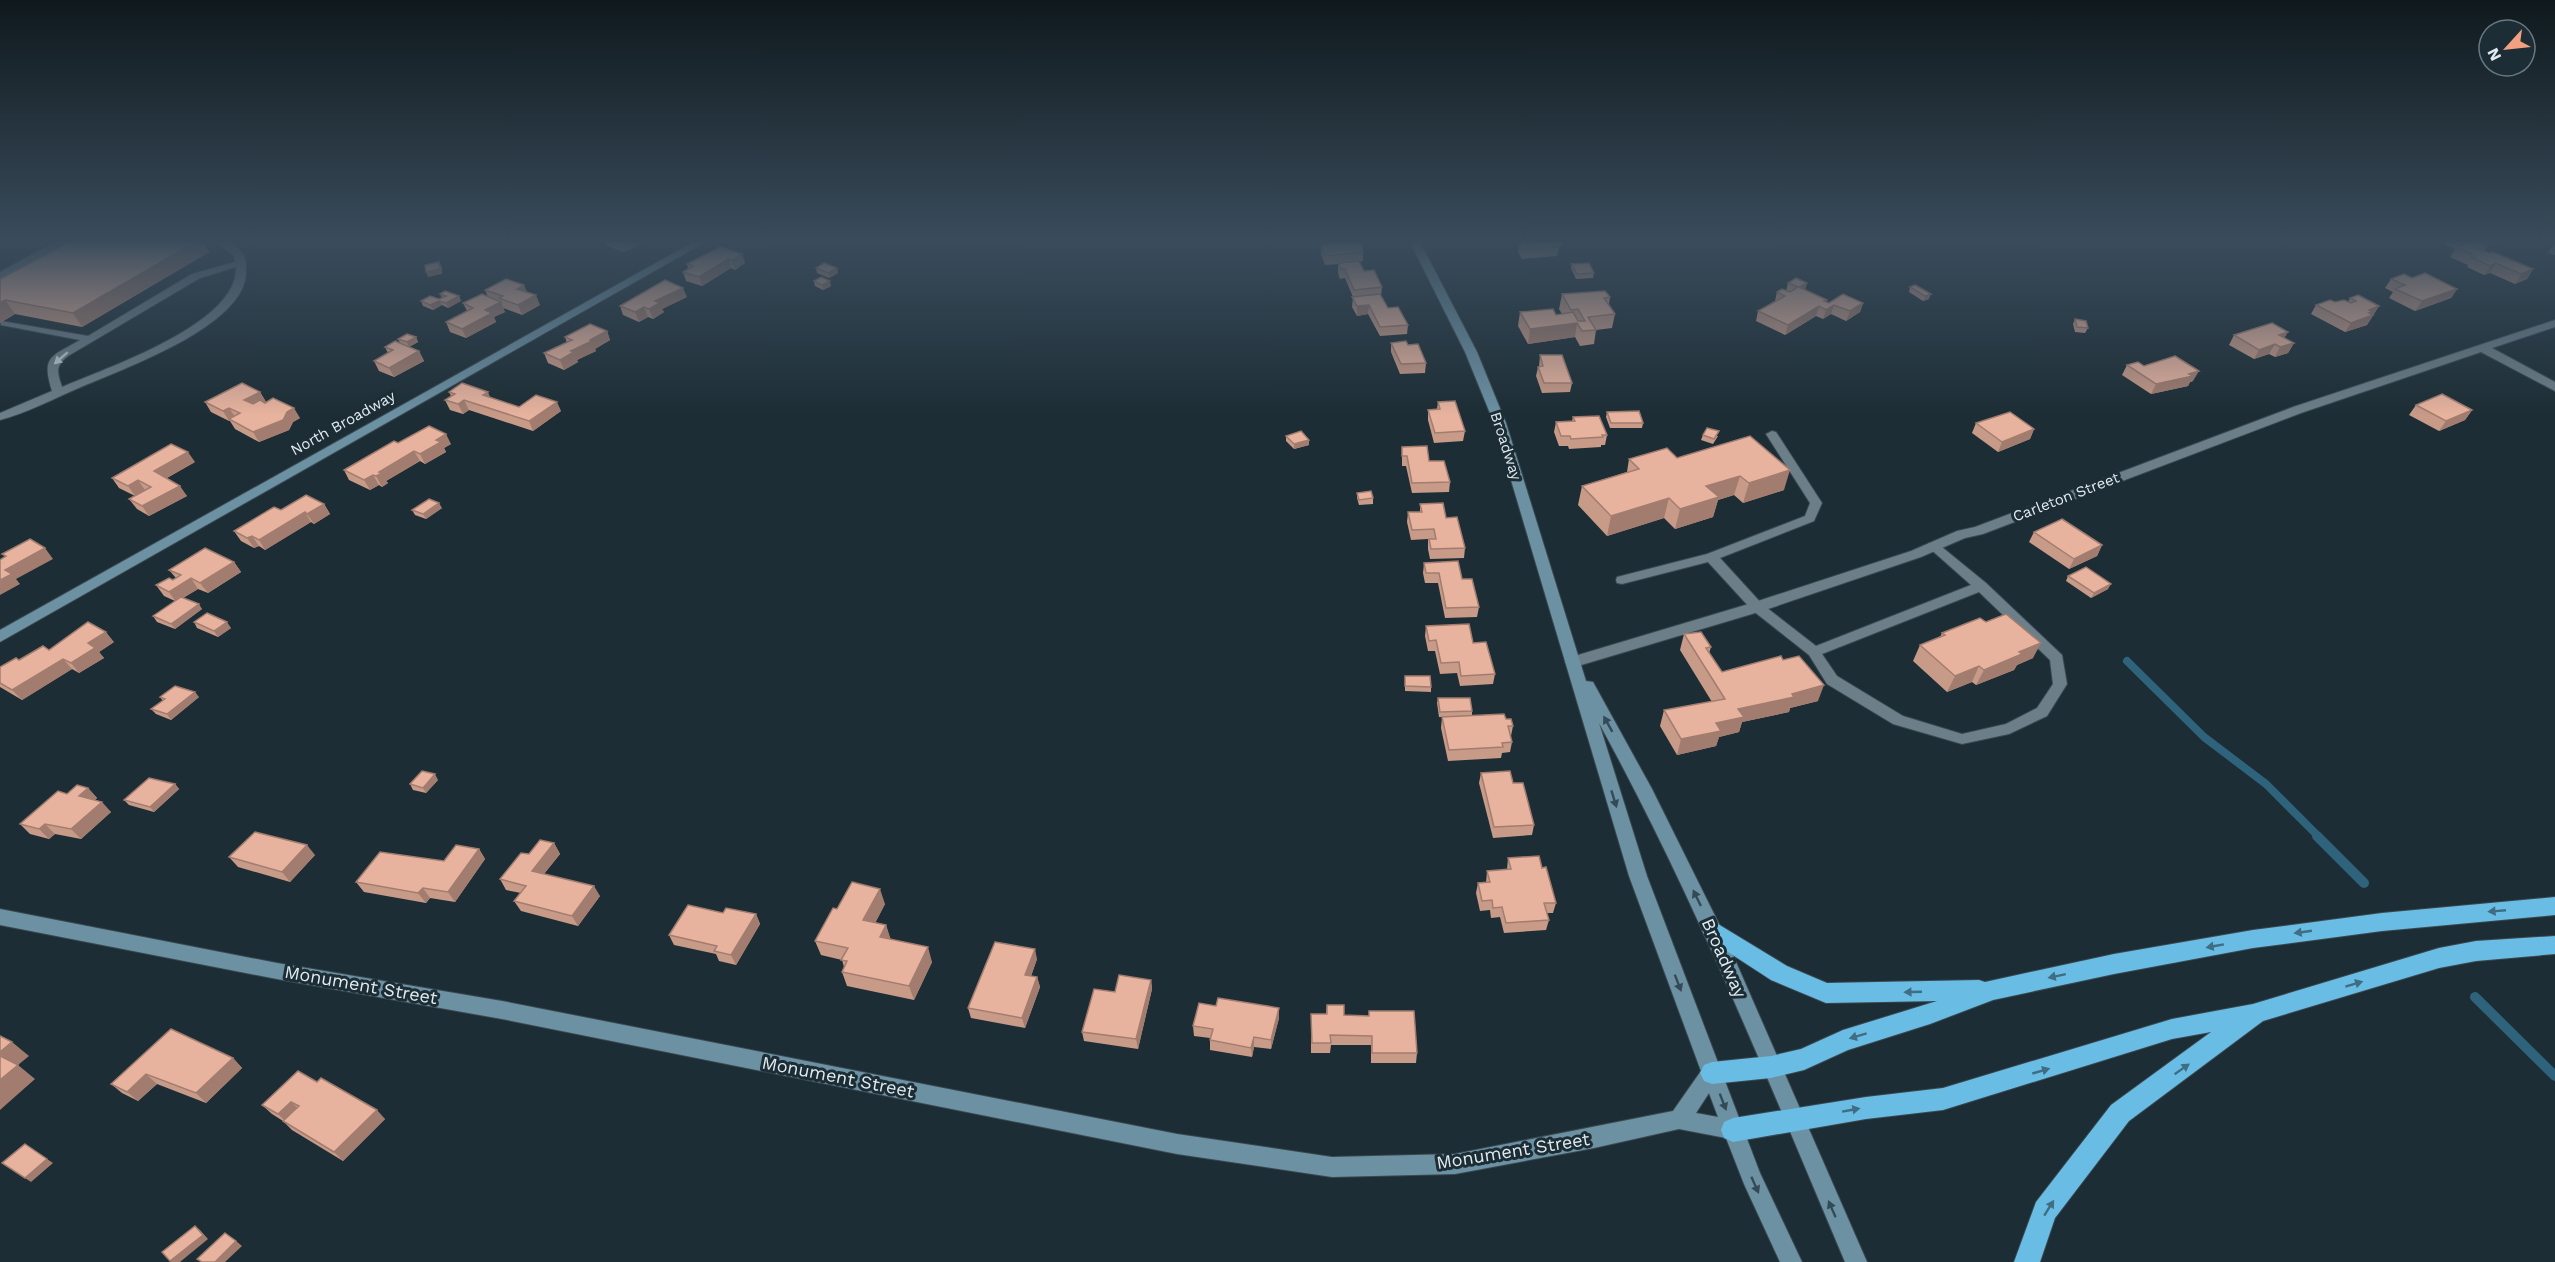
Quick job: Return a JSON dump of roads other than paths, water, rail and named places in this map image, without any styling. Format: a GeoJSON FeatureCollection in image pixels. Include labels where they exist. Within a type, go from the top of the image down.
{"type":"FeatureCollection","features":[{"type":"Feature","properties":{"kind":"highway"},"geometry":{"type":"LineString","coordinates":[[1712,1073],[1771,1067],[1804,1059],[1843,1041],[1930,1014],[1992,990],[2135,960],[2253,939],[2382,922],[2555,906]]}},
{"type":"Feature","properties":{"kind":"highway"},"geometry":{"type":"LineString","coordinates":[[1713,930],[1779,974],[1826,993],[1992,990]]}},
{"type":"Feature","properties":{"kind":"highway"},"geometry":{"type":"LineString","coordinates":[[1733,1130],[1866,1108],[1943,1100],[2172,1029],[2256,1014],[2439,958],[2476,951],[2555,945]]}},
{"type":"Feature","properties":{"kind":"highway"},"geometry":{"type":"LineString","coordinates":[[2027,1262],[2045,1211],[2120,1113],[2256,1014]]}},
{"type":"Feature","properties":{"kind":"main road","name":"North Broadway"},"geometry":{"type":"LineString","coordinates":[[0,637],[600,299]]}},
{"type":"Feature","properties":{"kind":"main road","name":"Broadway"},"geometry":{"type":"LineString","coordinates":[[1444,299],[1471,352],[1500,423],[1638,876],[1751,1177],[1791,1262]]}},
{"type":"Feature","properties":{"kind":"main road","name":"Broadway"},"geometry":{"type":"LineString","coordinates":[[1573,662],[1644,789],[1713,930],[1856,1262]]}},
{"type":"Feature","properties":{"kind":"main road","name":"Monument Street"},"geometry":{"type":"LineString","coordinates":[[0,917],[502,1010],[1177,1144],[1332,1167],[1455,1164],[1594,1138],[1679,1119],[1733,1130]]}},
{"type":"Feature","properties":{"kind":"main road"},"geometry":{"type":"LineString","coordinates":[[1679,1119],[1712,1073]]}},
{"type":"Feature","properties":{"kind":"street","name":"Carleton Street"},"geometry":{"type":"LineString","coordinates":[[1573,662],[1757,607],[1916,554],[2297,410],[2555,323]]}},
{"type":"Feature","properties":{"kind":"street"},"geometry":{"type":"LineString","coordinates":[[2482,348],[2555,387]]}},
{"type":"Feature","properties":{"kind":"lane"},"geometry":{"type":"LineString","coordinates":[[58,392],[51,377],[54,362],[157,299]]}},
{"type":"Feature","properties":{"kind":"lane"},"geometry":{"type":"LineString","coordinates":[[0,417],[159,350],[202,324],[230,299]]}},
{"type":"Feature","properties":{"kind":"lane"},"geometry":{"type":"LineString","coordinates":[[5,322],[89,339]]}},
{"type":"Feature","properties":{"kind":"lane"},"geometry":{"type":"LineString","coordinates":[[1622,580],[1711,557],[1810,518],[1816,503],[1772,434]]}},
{"type":"Feature","properties":{"kind":"lane"},"geometry":{"type":"LineString","coordinates":[[1711,557],[1757,607],[1814,652],[1832,680],[1899,720],[1962,739],[2009,729],[2042,712],[2060,684],[2057,658],[1981,586],[1933,546]]}},
{"type":"Feature","properties":{"kind":"lane"},"geometry":{"type":"LineString","coordinates":[[1814,652],[1981,586]]}},
{"type":"Feature","properties":{"kind":"waterway"},"geometry":{"type":"LineString","coordinates":[[2127,661],[2204,737],[2266,784],[2319,837]]}},
{"type":"Feature","properties":{"kind":"waterway"},"geometry":{"type":"LineString","coordinates":[[2317,836],[2364,883]]}},
{"type":"Feature","properties":{"kind":"waterway"},"geometry":{"type":"LineString","coordinates":[[2475,997],[2555,1076]]}}]}
